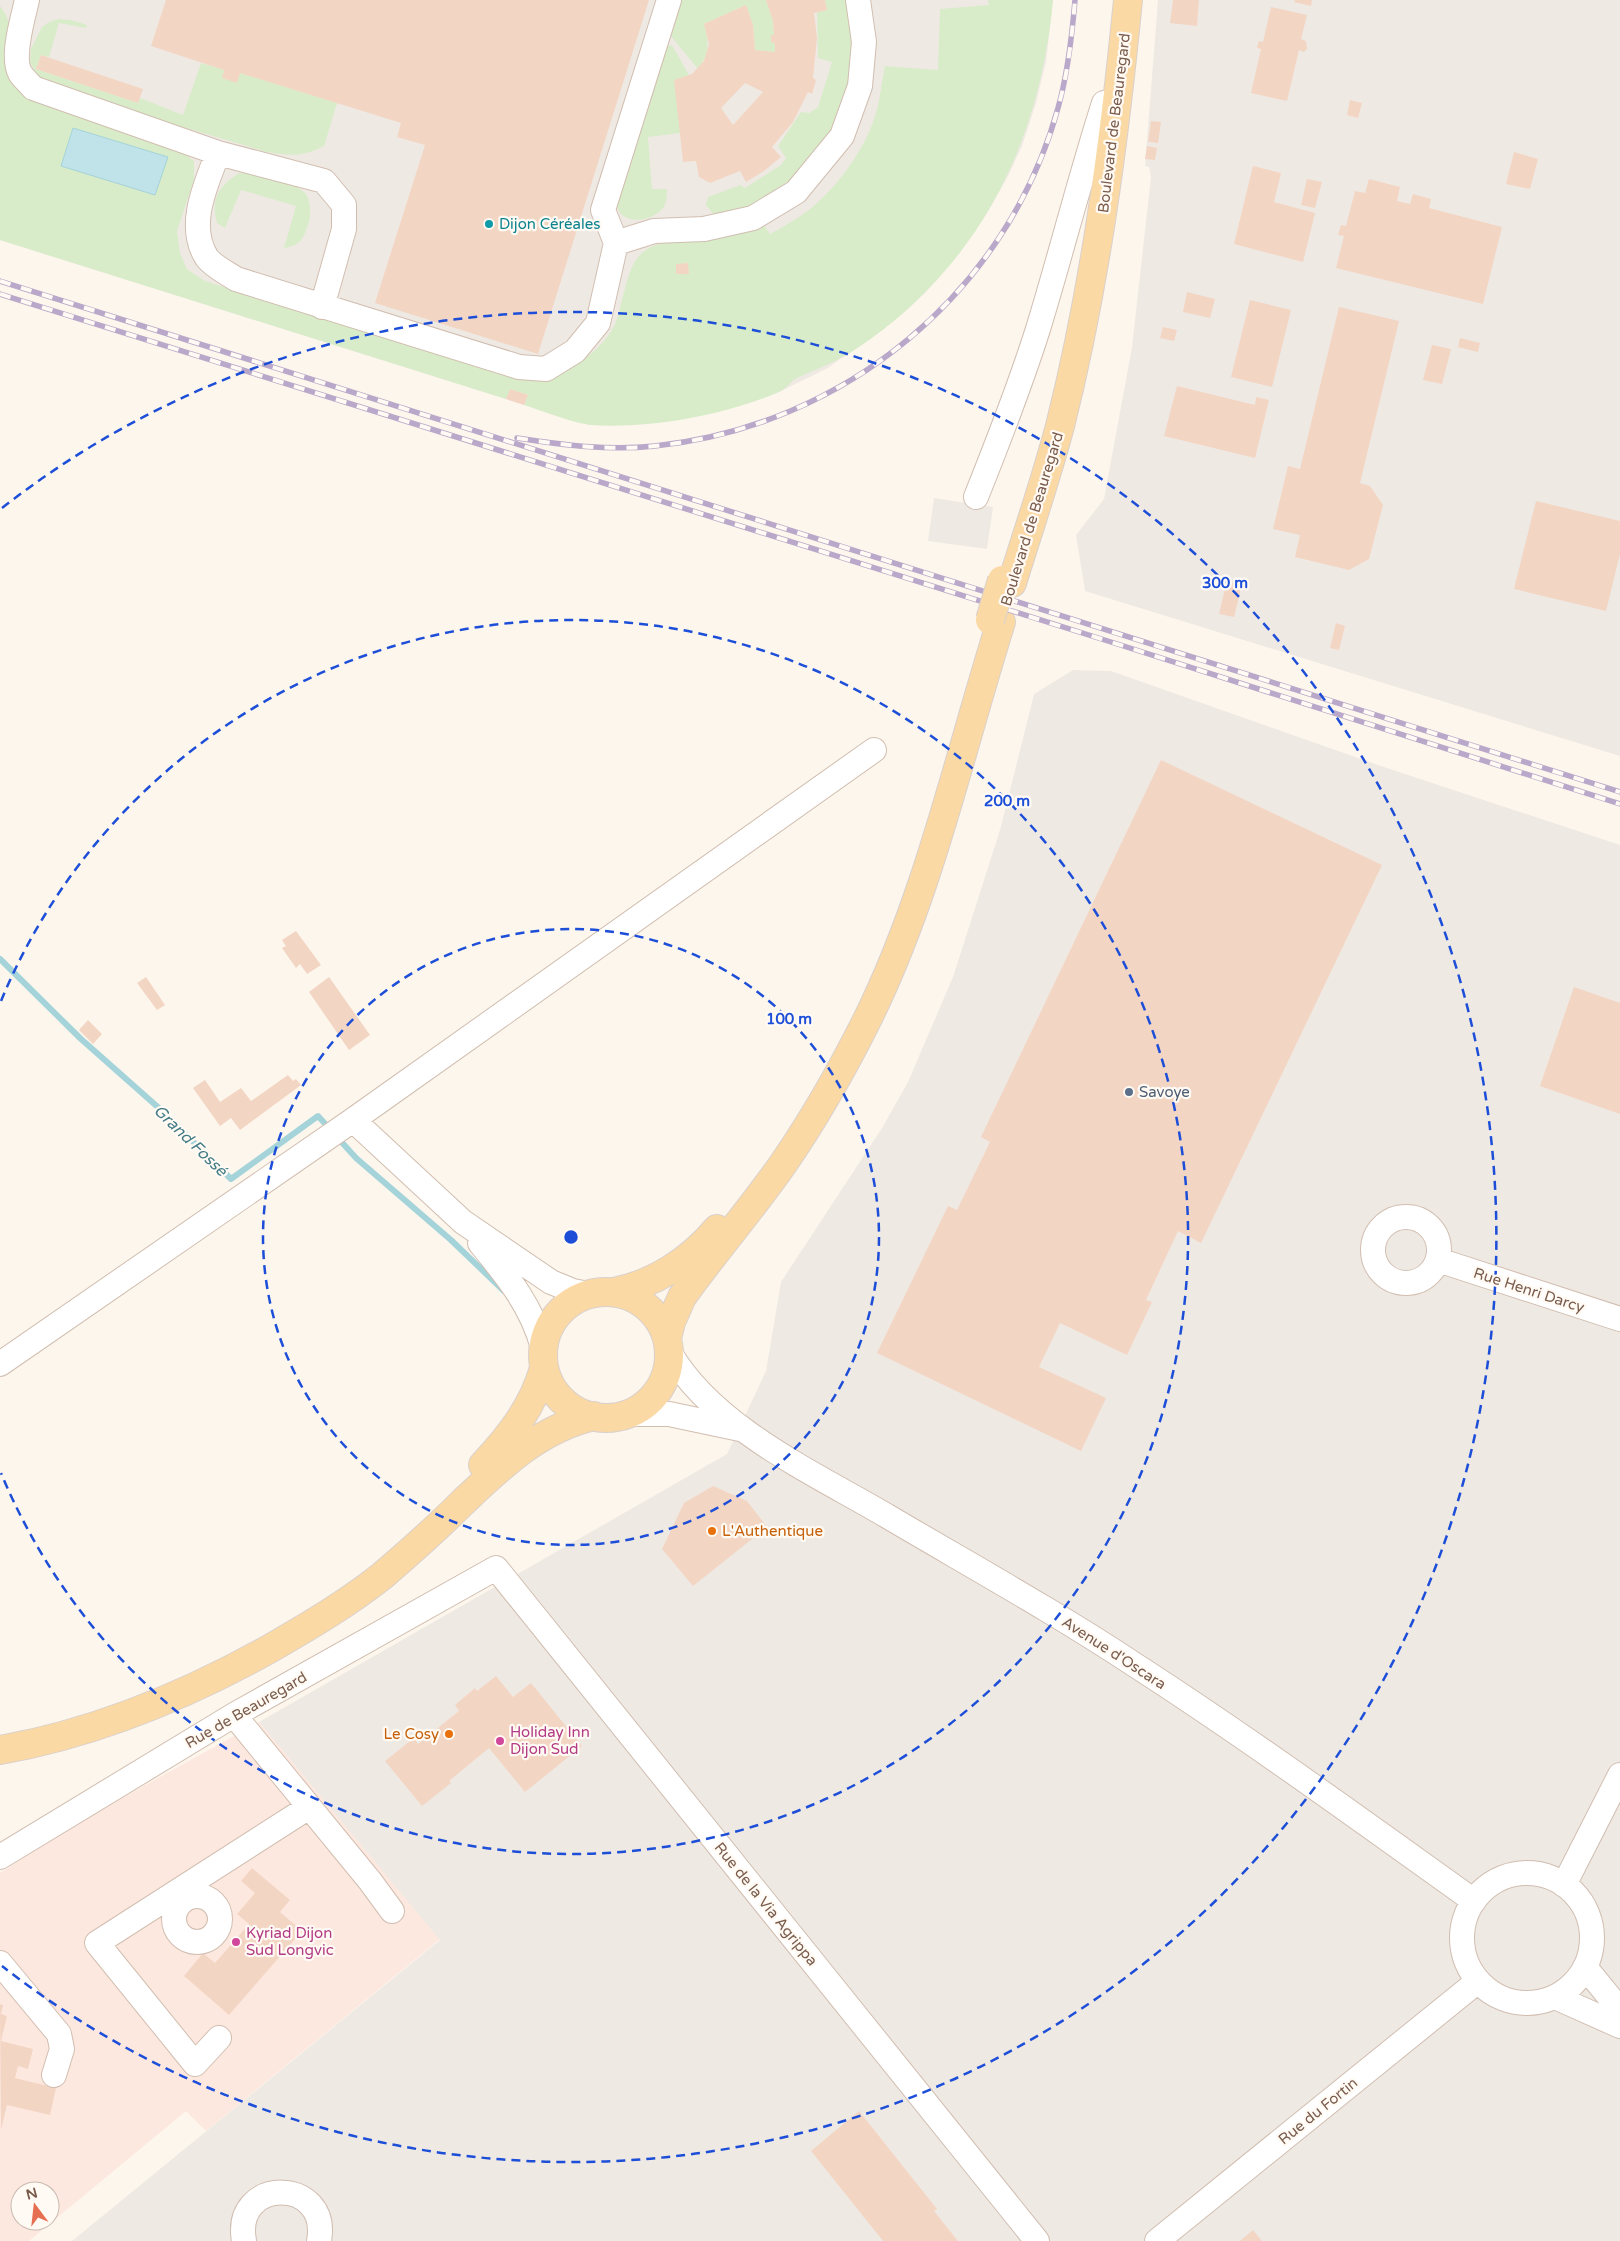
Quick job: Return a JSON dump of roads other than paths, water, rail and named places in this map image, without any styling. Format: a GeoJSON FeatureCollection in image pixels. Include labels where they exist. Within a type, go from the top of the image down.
{"type":"FeatureCollection","features":[{"type":"Feature","properties":{"kind":"main road","name":"Boulevard de Beauregard"},"geometry":{"type":"LineString","coordinates":[[1007,581],[1048,424],[1074,313],[1095,188],[1104,103],[1111,0]]}},
{"type":"Feature","properties":{"kind":"main road","name":"Boulevard de Beauregard"},"geometry":{"type":"LineString","coordinates":[[859,1021],[897,918],[1059,427],[1086,310],[1102,223],[1128,0]]}},
{"type":"Feature","properties":{"kind":"main road"},"geometry":{"type":"LineString","coordinates":[[0,1738],[73,1721],[169,1685],[260,1639],[326,1600],[388,1555],[477,1471],[523,1417],[535,1396],[544,1358],[548,1328],[555,1317],[567,1305],[601,1293],[630,1289],[659,1276],[693,1252],[714,1232],[749,1188],[800,1116],[859,1021]]}},
{"type":"Feature","properties":{"kind":"main road"},"geometry":{"type":"LineString","coordinates":[[544,1358],[548,1381],[560,1398],[578,1411],[594,1416],[614,1418],[628,1414],[651,1400],[660,1389],[666,1376],[671,1322],[682,1297],[782,1165],[813,1118],[859,1021]]}},
{"type":"Feature","properties":{"kind":"main road"},"geometry":{"type":"LineString","coordinates":[[601,1293],[630,1295],[643,1303],[654,1312],[662,1324],[668,1345]]}},
{"type":"Feature","properties":{"kind":"main road"},"geometry":{"type":"LineString","coordinates":[[0,1750],[35,1743],[104,1724],[176,1696],[268,1650],[314,1623],[380,1577],[423,1540],[485,1480],[523,1449],[569,1423],[594,1416]]}},
{"type":"Feature","properties":{"kind":"street"},"geometry":{"type":"LineString","coordinates":[[27,0],[17,52],[19,72],[33,88],[218,153],[324,181],[344,205],[344,229],[322,307]]}},
{"type":"Feature","properties":{"kind":"street"},"geometry":{"type":"LineString","coordinates":[[218,153],[202,194],[197,237],[208,259],[236,278],[322,307],[519,367],[546,369],[575,351],[598,323],[616,243],[603,210],[669,0]]}},
{"type":"Feature","properties":{"kind":"street"},"geometry":{"type":"LineString","coordinates":[[616,243],[654,231],[704,230],[753,218],[796,192],[842,136],[860,86],[864,42],[858,0]]}},
{"type":"Feature","properties":{"kind":"street"},"geometry":{"type":"LineString","coordinates":[[976,497],[998,442],[1037,331],[1104,103]]}},
{"type":"Feature","properties":{"kind":"street"},"geometry":{"type":"LineString","coordinates":[[0,1364],[352,1120],[874,750]]}},
{"type":"Feature","properties":{"kind":"street"},"geometry":{"type":"LineString","coordinates":[[352,1120],[463,1222],[541,1277],[573,1291],[601,1293]]}},
{"type":"Feature","properties":{"kind":"street"},"geometry":{"type":"LineString","coordinates":[[463,1222],[519,1292],[535,1322],[544,1358]]}},
{"type":"Feature","properties":{"kind":"street","name":"Rue Henri Darcy"},"geometry":{"type":"LineString","coordinates":[[1438,1260],[1620,1319]]}},
{"type":"Feature","properties":{"kind":"street","name":"Avenue d'Oscara"},"geometry":{"type":"LineString","coordinates":[[668,1345],[684,1374],[740,1429],[1046,1609],[1136,1665],[1312,1786],[1474,1901]]}},
{"type":"Feature","properties":{"kind":"street","name":"Avenue d'Oscara"},"geometry":{"type":"LineString","coordinates":[[628,1414],[669,1414],[740,1429]]}},
{"type":"Feature","properties":{"kind":"street","name":"Rue de Beauregard"},"geometry":{"type":"LineString","coordinates":[[0,1857],[234,1716],[496,1568]]}},
{"type":"Feature","properties":{"kind":"street","name":"Rue de la Via Agrippa"},"geometry":{"type":"LineString","coordinates":[[496,1568],[1036,2241]]}},
{"type":"Feature","properties":{"kind":"street"},"geometry":{"type":"LineString","coordinates":[[234,1716],[370,1881],[392,1911]]}},
{"type":"Feature","properties":{"kind":"street"},"geometry":{"type":"LineString","coordinates":[[1564,1885],[1620,1775]]}},
{"type":"Feature","properties":{"kind":"street"},"geometry":{"type":"LineString","coordinates":[[219,2038],[196,2064],[97,1943],[309,1806]]}},
{"type":"Feature","properties":{"kind":"street"},"geometry":{"type":"LineString","coordinates":[[208,1872],[209,1900]]}},
{"type":"Feature","properties":{"kind":"street"},"geometry":{"type":"LineString","coordinates":[[1518,1873],[1538,1873],[1556,1879],[1564,1885],[1572,1890],[1584,1906],[1592,1926],[1592,1947],[1585,1967],[1573,1984],[1555,1997],[1534,2002],[1513,2001],[1493,1993],[1478,1981],[1466,1961],[1462,1942],[1464,1923],[1474,1901],[1483,1890],[1499,1879],[1518,1873]]}},
{"type":"Feature","properties":{"kind":"street"},"geometry":{"type":"LineString","coordinates":[[196,1897],[209,1900],[215,1906],[219,1920],[214,1934],[208,1939],[193,1942],[186,1940],[176,1929],[175,1914],[178,1907],[189,1898],[196,1897]]}},
{"type":"Feature","properties":{"kind":"street"},"geometry":{"type":"LineString","coordinates":[[149,1910],[175,1914]]}},
{"type":"Feature","properties":{"kind":"street"},"geometry":{"type":"LineString","coordinates":[[0,1963],[59,2034],[62,2050],[54,2075]]}},
{"type":"Feature","properties":{"kind":"street"},"geometry":{"type":"LineString","coordinates":[[1585,1967],[1620,2010]]}},
{"type":"Feature","properties":{"kind":"street","name":"Rue du Fortin"},"geometry":{"type":"LineString","coordinates":[[1157,2241],[1478,1981]]}},
{"type":"Feature","properties":{"kind":"street"},"geometry":{"type":"LineString","coordinates":[[1555,1997],[1620,2026]]}},
{"type":"Feature","properties":{"kind":"street"},"geometry":{"type":"LineString","coordinates":[[244,2241],[242,2229],[244,2218],[249,2208],[257,2200],[278,2192],[299,2196],[308,2202],[315,2211],[319,2221],[319,2241]]}},
{"type":"Feature","properties":{"kind":"water"},"geometry":{"type":"Polygon","coordinates":[[[73,128],[168,157],[155,195],[61,166],[73,128]]]}},
{"type":"Feature","properties":{"kind":"waterway","name":"Grand Fossé"},"geometry":{"type":"LineString","coordinates":[[0,959],[81,1039],[160,1109],[231,1179],[318,1116],[330,1129]]}},
{"type":"Feature","properties":{"kind":"waterway","name":"Grand Fossé"},"geometry":{"type":"LineString","coordinates":[[337,1137],[356,1158],[451,1240],[504,1291]]}},
{"type":"Feature","properties":{"kind":"railway"},"geometry":{"type":"LineString","coordinates":[[517,438],[569,445],[620,448],[655,446],[725,433],[791,411],[853,379],[909,339],[958,291],[1000,236],[1034,175],[1058,108],[1069,54],[1075,0]]}},
{"type":"Feature","properties":{"kind":"railway"},"geometry":{"type":"LineString","coordinates":[[0,281],[1620,792]]}},
{"type":"Feature","properties":{"kind":"railway"},"geometry":{"type":"LineString","coordinates":[[0,294],[1111,642],[1620,804]]}},
{"type":"Feature","properties":{"kind":"place","name":"Dijon Céréales"},"geometry":{"type":"Point","coordinates":[489,224]}},
{"type":"Feature","properties":{"kind":"place","name":"Savoye"},"geometry":{"type":"Point","coordinates":[1129,1092]}},
{"type":"Feature","properties":{"kind":"place","name":"L'Authentique"},"geometry":{"type":"Point","coordinates":[712,1531]}},
{"type":"Feature","properties":{"kind":"place","name":"Le Cosy"},"geometry":{"type":"Point","coordinates":[449,1734]}},
{"type":"Feature","properties":{"kind":"place","name":"Holiday Inn Dijon Sud"},"geometry":{"type":"Point","coordinates":[500,1741]}},
{"type":"Feature","properties":{"kind":"place","name":"Kyriad Dijon Sud Longvic"},"geometry":{"type":"Point","coordinates":[236,1942]}}]}
